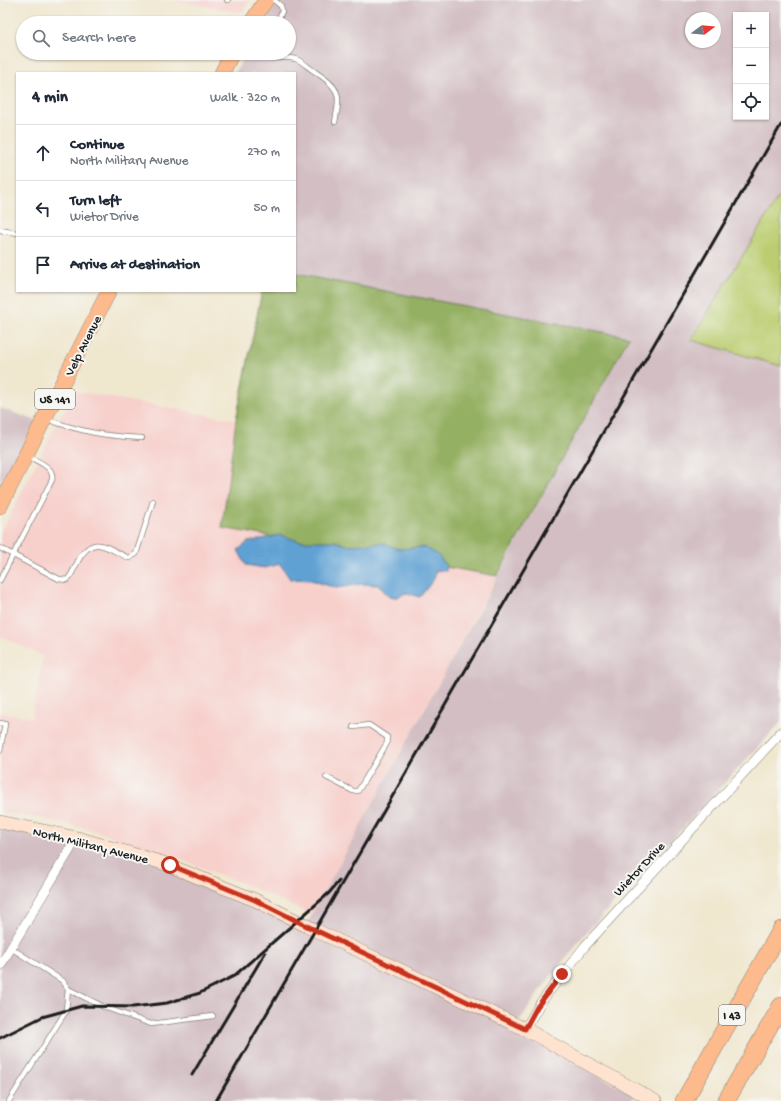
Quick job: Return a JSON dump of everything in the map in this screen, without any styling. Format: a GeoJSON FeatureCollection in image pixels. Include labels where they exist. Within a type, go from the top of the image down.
{"type":"FeatureCollection","features":[{"type":"Feature","properties":{"kind":"highway","name":"I 43"},"geometry":{"type":"LineString","coordinates":[[684,1101],[781,930]]}},
{"type":"Feature","properties":{"kind":"highway"},"geometry":{"type":"LineString","coordinates":[[726,1101],[781,1006]]}},
{"type":"Feature","properties":{"kind":"main road"},"geometry":{"type":"LineString","coordinates":[[256,16],[266,0]]}},
{"type":"Feature","properties":{"kind":"main road"},"geometry":{"type":"LineString","coordinates":[[222,72],[228,60]]}},
{"type":"Feature","properties":{"kind":"main road","name":"Velp Avenue"},"geometry":{"type":"LineString","coordinates":[[0,506],[108,292]]}},
{"type":"Feature","properties":{"kind":"street","name":"Wietor Drive"},"geometry":{"type":"LineString","coordinates":[[525,1029],[541,1002],[585,946],[781,732]]}},
{"type":"Feature","properties":{"kind":"street","name":"North Military Avenue"},"geometry":{"type":"LineString","coordinates":[[0,822],[77,838],[163,863],[255,900],[315,930],[525,1029],[654,1101]]}},
{"type":"Feature","properties":{"kind":"street"},"geometry":{"type":"LineString","coordinates":[[0,966],[77,838]]}},
{"type":"Feature","properties":{"kind":"lane"},"geometry":{"type":"LineString","coordinates":[[274,0],[281,6],[282,11],[280,16]]}},
{"type":"Feature","properties":{"kind":"lane"},"geometry":{"type":"LineString","coordinates":[[296,59],[336,88],[339,97],[334,122]]}},
{"type":"Feature","properties":{"kind":"lane"},"geometry":{"type":"LineString","coordinates":[[0,230],[16,233]]}},
{"type":"Feature","properties":{"kind":"lane"},"geometry":{"type":"LineString","coordinates":[[45,418],[78,430],[105,436],[142,438]]}},
{"type":"Feature","properties":{"kind":"lane"},"geometry":{"type":"LineString","coordinates":[[0,580],[53,476],[50,469],[26,455]]}},
{"type":"Feature","properties":{"kind":"lane"},"geometry":{"type":"LineString","coordinates":[[0,548],[64,580],[70,577],[84,550],[90,545],[101,545],[125,557],[132,558],[136,554],[153,501]]}},
{"type":"Feature","properties":{"kind":"lane"},"geometry":{"type":"LineString","coordinates":[[0,723],[5,724],[0,751]]}},
{"type":"Feature","properties":{"kind":"lane"},"geometry":{"type":"LineString","coordinates":[[326,777],[353,791],[358,791],[387,743],[387,737],[370,725],[353,728]]}},
{"type":"Feature","properties":{"kind":"lane"},"geometry":{"type":"LineString","coordinates":[[11,948],[63,981],[68,989],[104,1006],[151,1024],[213,1016]]}},
{"type":"Feature","properties":{"kind":"lane"},"geometry":{"type":"LineString","coordinates":[[9,1101],[66,1011],[68,989]]}},
{"type":"Feature","properties":{"kind":"shaded area"},"geometry":{"type":"Polygon","coordinates":[[[174,0],[250,0],[242,13],[174,0]]]}},
{"type":"Feature","properties":{"kind":"shaded area"},"geometry":{"type":"Polygon","coordinates":[[[279,0],[781,0],[781,193],[692,340],[781,366],[781,722],[582,937],[545,984],[512,1031],[635,1095],[631,1101],[0,1101],[0,822],[163,863],[306,925],[629,338],[296,274],[296,72],[236,72],[242,60],[296,60],[296,16],[269,16],[279,0]]]}},
{"type":"Feature","properties":{"kind":"shaded area"},"geometry":{"type":"Polygon","coordinates":[[[74,391],[236,420],[222,528],[497,576],[312,915],[249,886],[158,851],[92,830],[45,819],[0,812],[0,712],[32,718],[43,656],[0,636],[0,534],[74,391]]]}},
{"type":"Feature","properties":{"kind":"shaded area"},"geometry":{"type":"Polygon","coordinates":[[[0,408],[43,423],[0,506],[0,408]]]}},
{"type":"Feature","properties":{"kind":"green space"},"geometry":{"type":"Polygon","coordinates":[[[781,193],[781,366],[691,340],[781,193]]]}},
{"type":"Feature","properties":{"kind":"green space"},"geometry":{"type":"Polygon","coordinates":[[[296,274],[629,337],[497,576],[222,528],[236,420],[262,292],[296,292],[296,274]]]}},
{"type":"Feature","properties":{"kind":"water"},"geometry":{"type":"Polygon","coordinates":[[[280,535],[299,541],[335,541],[347,545],[384,543],[398,549],[425,547],[438,555],[446,566],[446,571],[436,570],[434,579],[420,597],[406,593],[397,597],[389,597],[379,585],[362,584],[336,588],[311,580],[290,579],[280,564],[265,568],[246,565],[238,550],[248,542],[280,535]]]}},
{"type":"Feature","properties":{"kind":"railway"},"geometry":{"type":"LineString","coordinates":[[216,1101],[781,125]]}},
{"type":"Feature","properties":{"kind":"railway"},"geometry":{"type":"LineString","coordinates":[[0,1038],[42,1017],[82,1006],[133,1007],[167,1003],[200,993],[234,976],[329,893],[339,881]]}},
{"type":"Feature","properties":{"kind":"railway"},"geometry":{"type":"LineString","coordinates":[[192,1075],[265,953]]}},
{"type":"Feature","properties":{"kind":"route"},"geometry":{"type":"LineString","coordinates":[[170,865],[255,900],[315,930],[525,1029],[537,1007],[562,974]]}}]}
